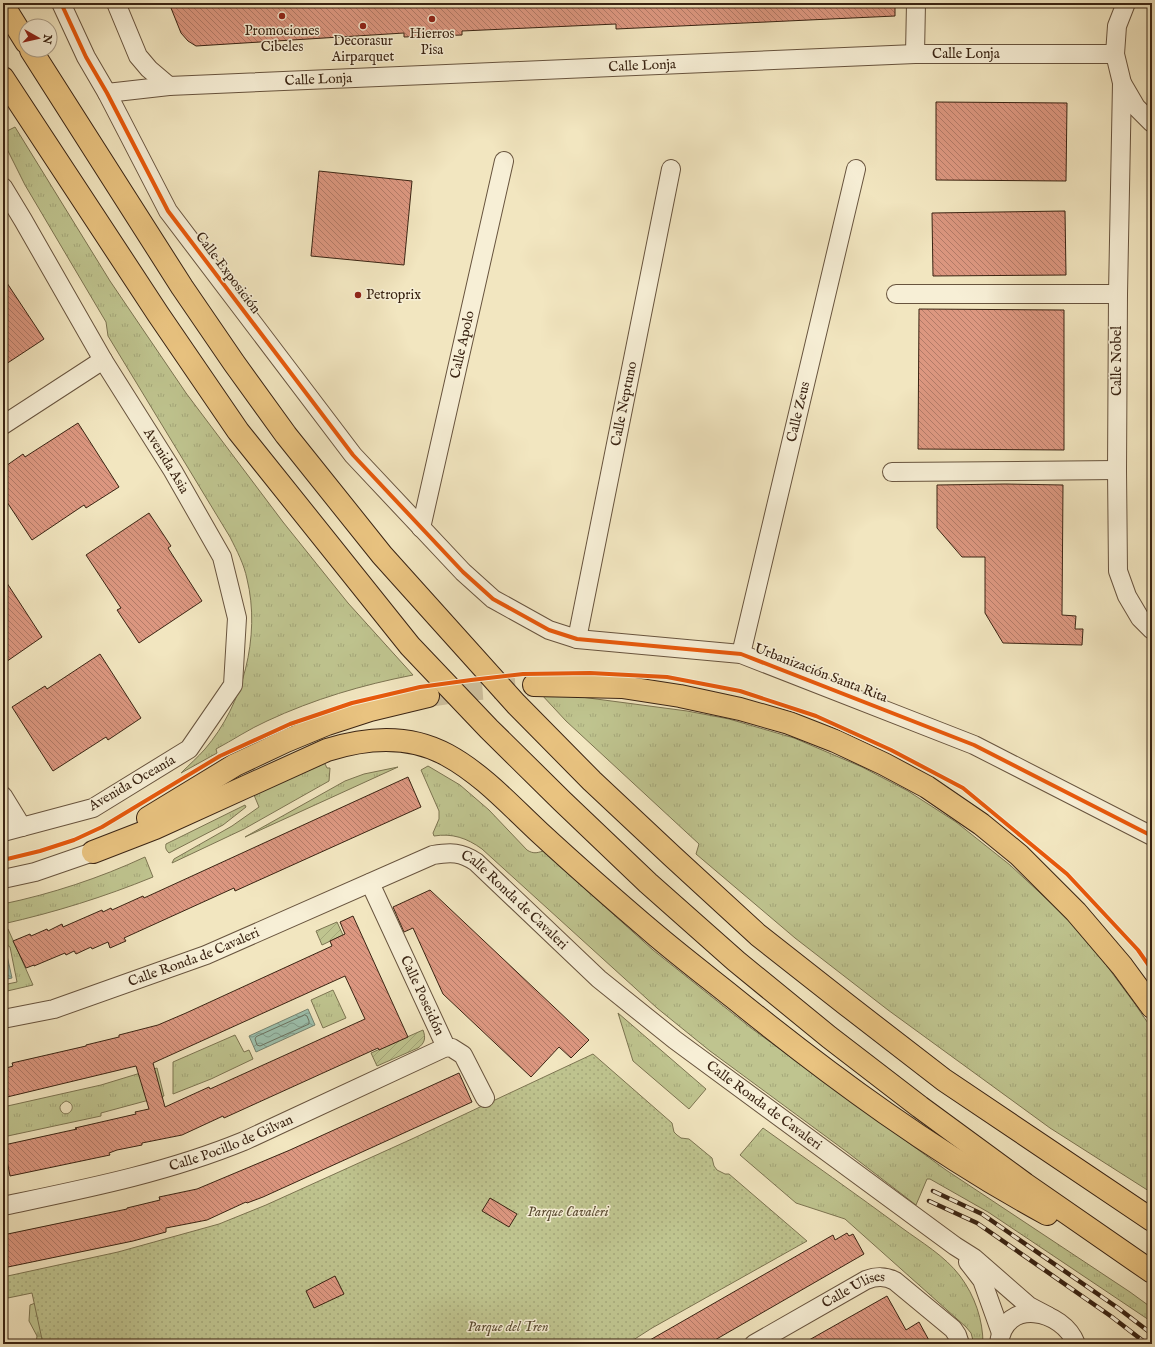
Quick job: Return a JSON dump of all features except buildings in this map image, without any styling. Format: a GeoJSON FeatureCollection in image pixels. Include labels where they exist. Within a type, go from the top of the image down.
{"type":"FeatureCollection","features":[{"type":"Feature","properties":{"kind":"main road"},"geometry":{"type":"LineString","coordinates":[[3,5],[18,29]]}},
{"type":"Feature","properties":{"kind":"main road"},"geometry":{"type":"LineString","coordinates":[[36,58],[182,286],[234,363],[286,435],[382,555],[516,704],[603,791],[758,935],[944,1080],[1152,1220]]}},
{"type":"Feature","properties":{"kind":"main road"},"geometry":{"type":"LineString","coordinates":[[3,78],[158,314],[238,431],[410,646],[489,729],[648,884],[736,961],[829,1037],[920,1107],[1025,1184],[1146,1268]]}},
{"type":"Feature","properties":{"kind":"main road"},"geometry":{"type":"LineString","coordinates":[[534,685],[622,687],[680,696],[740,709],[789,724],[835,741],[884,764],[927,787],[981,824],[1019,855],[1076,912],[1122,966],[1152,1007]]}},
{"type":"Feature","properties":{"kind":"main road"},"geometry":{"type":"LineString","coordinates":[[93,852],[223,771],[286,741],[327,724],[370,710],[428,696]]}},
{"type":"Feature","properties":{"kind":"main road"},"geometry":{"type":"LineString","coordinates":[[93,852],[155,828],[327,750],[349,743],[377,739],[401,740],[425,746],[447,755],[484,781],[541,834],[660,939],[770,1028],[858,1094],[935,1147],[1011,1195],[1146,1268]]}},
{"type":"Feature","properties":{"kind":"street","name":"Calle Exposición"},"geometry":{"type":"LineString","coordinates":[[61,3],[86,57],[107,93],[168,211],[353,455],[421,528]]}},
{"type":"Feature","properties":{"kind":"street"},"geometry":{"type":"LineString","coordinates":[[116,3],[138,56],[149,69],[170,86]]}},
{"type":"Feature","properties":{"kind":"street"},"geometry":{"type":"LineString","coordinates":[[915,54],[916,3]]}},
{"type":"Feature","properties":{"kind":"street"},"geometry":{"type":"LineString","coordinates":[[1126,3],[1117,26],[1115,54],[1122,82],[1136,107],[1152,123]]}},
{"type":"Feature","properties":{"kind":"street","name":"Calle Lonja"},"geometry":{"type":"LineString","coordinates":[[107,93],[170,86],[915,54],[1115,54]]}},
{"type":"Feature","properties":{"kind":"street"},"geometry":{"type":"LineString","coordinates":[[125,91],[130,87],[134,77],[138,66],[138,56]]}},
{"type":"Feature","properties":{"kind":"street","name":"Calle Nobel"},"geometry":{"type":"LineString","coordinates":[[1122,82],[1118,294],[1118,571],[1127,596],[1140,618],[1152,630]]}},
{"type":"Feature","properties":{"kind":"street","name":"Calle Apolo"},"geometry":{"type":"LineString","coordinates":[[421,528],[504,160]]}},
{"type":"Feature","properties":{"kind":"street","name":"Calle Neptuno"},"geometry":{"type":"LineString","coordinates":[[577,639],[671,169]]}},
{"type":"Feature","properties":{"kind":"street","name":"Calle Zeus"},"geometry":{"type":"LineString","coordinates":[[741,654],[856,169]]}},
{"type":"Feature","properties":{"kind":"street","name":"Avenida Asia"},"geometry":{"type":"LineString","coordinates":[[3,187],[103,360],[173,471],[222,557],[237,618],[233,685],[189,749]]}},
{"type":"Feature","properties":{"kind":"street"},"geometry":{"type":"LineString","coordinates":[[896,294],[1118,294]]}},
{"type":"Feature","properties":{"kind":"street"},"geometry":{"type":"LineString","coordinates":[[3,425],[103,360]]}},
{"type":"Feature","properties":{"kind":"street"},"geometry":{"type":"LineString","coordinates":[[892,472],[1117,470]]}},
{"type":"Feature","properties":{"kind":"street","name":"Urbanización Santa Rita"},"geometry":{"type":"LineString","coordinates":[[421,528],[463,572],[493,599],[549,630],[577,639],[741,654],[974,745],[1152,836]]}},
{"type":"Feature","properties":{"kind":"street","name":"Avenida Oceanía"},"geometry":{"type":"LineString","coordinates":[[3,832],[93,808],[189,749]]}},
{"type":"Feature","properties":{"kind":"street"},"geometry":{"type":"LineString","coordinates":[[3,796],[22,827]]}},
{"type":"Feature","properties":{"kind":"street"},"geometry":{"type":"LineString","coordinates":[[3,879],[48,868],[93,852]]}},
{"type":"Feature","properties":{"kind":"street","name":"Calle Ronda de Cavaleri"},"geometry":{"type":"LineString","coordinates":[[3,1019],[54,1009],[206,954],[433,855],[455,853],[466,856],[476,862],[599,979],[669,1035],[955,1246],[974,1258],[1029,1306],[1065,1327],[1071,1333],[1076,1344]]}},
{"type":"Feature","properties":{"kind":"street","name":"Calle Poseidón"},"geometry":{"type":"LineString","coordinates":[[370,883],[446,1047],[452,1048],[463,1055],[485,1098]]}},
{"type":"Feature","properties":{"kind":"street","name":"Calle Pocillo de Gilvan"},"geometry":{"type":"LineString","coordinates":[[3,1206],[135,1177],[217,1152],[244,1141],[446,1047]]}},
{"type":"Feature","properties":{"kind":"street","name":"Calle Ronda de Cavaleri"},"geometry":{"type":"LineString","coordinates":[[955,1246],[982,1280],[1000,1338]]}},
{"type":"Feature","properties":{"kind":"street","name":"Calle Ulises"},"geometry":{"type":"LineString","coordinates":[[754,1344],[866,1280],[881,1276],[895,1281],[953,1329],[960,1344]]}},
{"type":"Feature","properties":{"kind":"street"},"geometry":{"type":"LineString","coordinates":[[1000,1338],[1006,1324],[1012,1318],[1020,1314],[1030,1313],[1048,1316]]}},
{"type":"Feature","properties":{"kind":"green space"},"geometry":{"type":"Polygon","coordinates":[[[15,127],[110,281],[186,393],[283,522],[348,603],[413,675],[375,683],[320,699],[285,713],[254,727],[216,749],[217,753],[181,773],[205,749],[218,731],[230,712],[239,691],[246,669],[252,623],[251,601],[246,573],[230,537],[108,336],[106,322],[25,185],[3,141],[3,133],[15,127]]]}},
{"type":"Feature","properties":{"kind":"green space"},"geometry":{"type":"Polygon","coordinates":[[[541,694],[566,695],[687,711],[729,719],[794,738],[862,767],[908,791],[956,822],[1010,865],[1081,931],[1152,1029],[1152,1193],[1050,1128],[888,1010],[795,938],[696,854],[699,844],[566,721],[541,694]]]}},
{"type":"Feature","properties":{"kind":"green space"},"geometry":{"type":"Polygon","coordinates":[[[324,762],[327,768],[330,768],[329,781],[244,829],[172,863],[174,859],[232,826],[259,807],[254,795],[324,762]]]}},
{"type":"Feature","properties":{"kind":"green space"},"geometry":{"type":"Polygon","coordinates":[[[428,766],[460,785],[489,810],[527,850],[535,853],[543,851],[653,950],[751,1028],[946,1170],[1152,1308],[1152,1322],[988,1212],[930,1179],[927,1179],[916,1205],[710,1051],[657,1008],[482,849],[459,837],[447,835],[434,836],[433,833],[439,819],[439,811],[421,770],[428,766]]]}},
{"type":"Feature","properties":{"kind":"green space"},"geometry":{"type":"Polygon","coordinates":[[[398,767],[245,837],[345,781],[364,774],[398,767]]]}},
{"type":"Feature","properties":{"kind":"green space"},"geometry":{"type":"Polygon","coordinates":[[[245,805],[246,807],[223,825],[169,853],[166,850],[166,844],[245,805]]]}},
{"type":"Feature","properties":{"kind":"green space"},"geometry":{"type":"Polygon","coordinates":[[[145,857],[153,877],[80,904],[3,924],[3,904],[75,885],[111,872],[145,857]]]}},
{"type":"Feature","properties":{"kind":"green space"},"geometry":{"type":"Polygon","coordinates":[[[337,922],[343,935],[322,945],[316,931],[337,922]]]}},
{"type":"Feature","properties":{"kind":"green space"},"geometry":{"type":"Polygon","coordinates":[[[8,929],[33,985],[3,992],[3,985],[17,982],[10,947],[3,942],[3,930],[8,929]]]}},
{"type":"Feature","properties":{"kind":"green space"},"geometry":{"type":"Polygon","coordinates":[[[333,990],[346,1018],[323,1028],[311,1000],[333,990]]]}},
{"type":"Feature","properties":{"kind":"green space"},"geometry":{"type":"Polygon","coordinates":[[[618,1013],[706,1089],[689,1109],[633,1061],[618,1013]]]}},
{"type":"Feature","properties":{"kind":"green space"},"geometry":{"type":"Polygon","coordinates":[[[423,1030],[424,1040],[418,1048],[377,1066],[371,1053],[423,1030]]]}},
{"type":"Feature","properties":{"kind":"green space"},"geometry":{"type":"Polygon","coordinates":[[[235,1035],[244,1052],[249,1050],[253,1059],[211,1079],[173,1094],[173,1062],[235,1035]]]}},
{"type":"Feature","properties":{"kind":"green space","name":"Parque Cavaleri"},"geometry":{"type":"Polygon","coordinates":[[[593,1054],[672,1123],[674,1132],[677,1135],[681,1138],[689,1139],[712,1158],[714,1166],[717,1170],[725,1174],[729,1174],[807,1241],[652,1328],[627,1344],[43,1344],[32,1293],[3,1299],[3,1277],[118,1252],[219,1224],[266,1205],[414,1138],[593,1054]]]}},
{"type":"Feature","properties":{"kind":"green space"},"geometry":{"type":"Polygon","coordinates":[[[157,1068],[164,1096],[101,1113],[101,1116],[3,1137],[3,1107],[101,1085],[157,1068]],[[66,1101],[63,1103],[60,1108],[61,1111],[66,1114],[69,1113],[72,1108],[70,1103],[66,1101]]]}},
{"type":"Feature","properties":{"kind":"green space"},"geometry":{"type":"Polygon","coordinates":[[[763,1128],[925,1244],[947,1262],[960,1276],[974,1300],[982,1326],[983,1344],[974,1344],[971,1333],[966,1327],[845,1219],[796,1203],[740,1155],[763,1128]]]}},
{"type":"Feature","properties":{"kind":"green space"},"geometry":{"type":"Polygon","coordinates":[[[38,1302],[62,1344],[36,1344],[37,1336],[29,1321],[30,1305],[38,1302]]]}},
{"type":"Feature","properties":{"kind":"water"},"geometry":{"type":"Polygon","coordinates":[[[6,951],[12,978],[3,980],[3,952],[6,951]]]}},
{"type":"Feature","properties":{"kind":"water"},"geometry":{"type":"Polygon","coordinates":[[[308,1009],[315,1025],[256,1052],[249,1036],[308,1009]]]}},
{"type":"Feature","properties":{"kind":"tunnel"},"geometry":{"type":"LineString","coordinates":[[428,696],[478,689],[534,685]]}},
{"type":"Feature","properties":{"kind":"railway"},"geometry":{"type":"LineString","coordinates":[[933,1191],[982,1214],[1118,1308],[1152,1334]]}},
{"type":"Feature","properties":{"kind":"railway"},"geometry":{"type":"LineString","coordinates":[[929,1201],[977,1223],[1112,1317],[1147,1344]]}},
{"type":"Feature","properties":{"kind":"cycle path"},"geometry":{"type":"LineString","coordinates":[[61,3],[86,57],[107,93],[168,211],[353,455],[463,572],[493,599],[549,630],[577,639],[741,654],[974,745],[1152,836]]}},
{"type":"Feature","properties":{"kind":"cycle path"},"geometry":{"type":"LineString","coordinates":[[3,860],[40,851],[74,840],[102,827],[220,756],[290,724],[352,703],[420,687],[523,674],[590,673],[667,677],[740,691],[816,716],[891,750],[963,788],[1067,874],[1138,950],[1152,970]]}},
{"type":"Feature","properties":{"kind":"place","name":"Promociones Cibeles"},"geometry":{"type":"Point","coordinates":[282,16]}},
{"type":"Feature","properties":{"kind":"place","name":"Hierros Pisa"},"geometry":{"type":"Point","coordinates":[432,19]}},
{"type":"Feature","properties":{"kind":"place","name":"Decorasur Airparquet"},"geometry":{"type":"Point","coordinates":[363,26]}},
{"type":"Feature","properties":{"kind":"place","name":"Petroprix"},"geometry":{"type":"Point","coordinates":[358,295]}},
{"type":"Feature","properties":{"kind":"park label","name":"Parque del Tren"},"geometry":{"type":"Point","coordinates":[508,1327]}}]}
